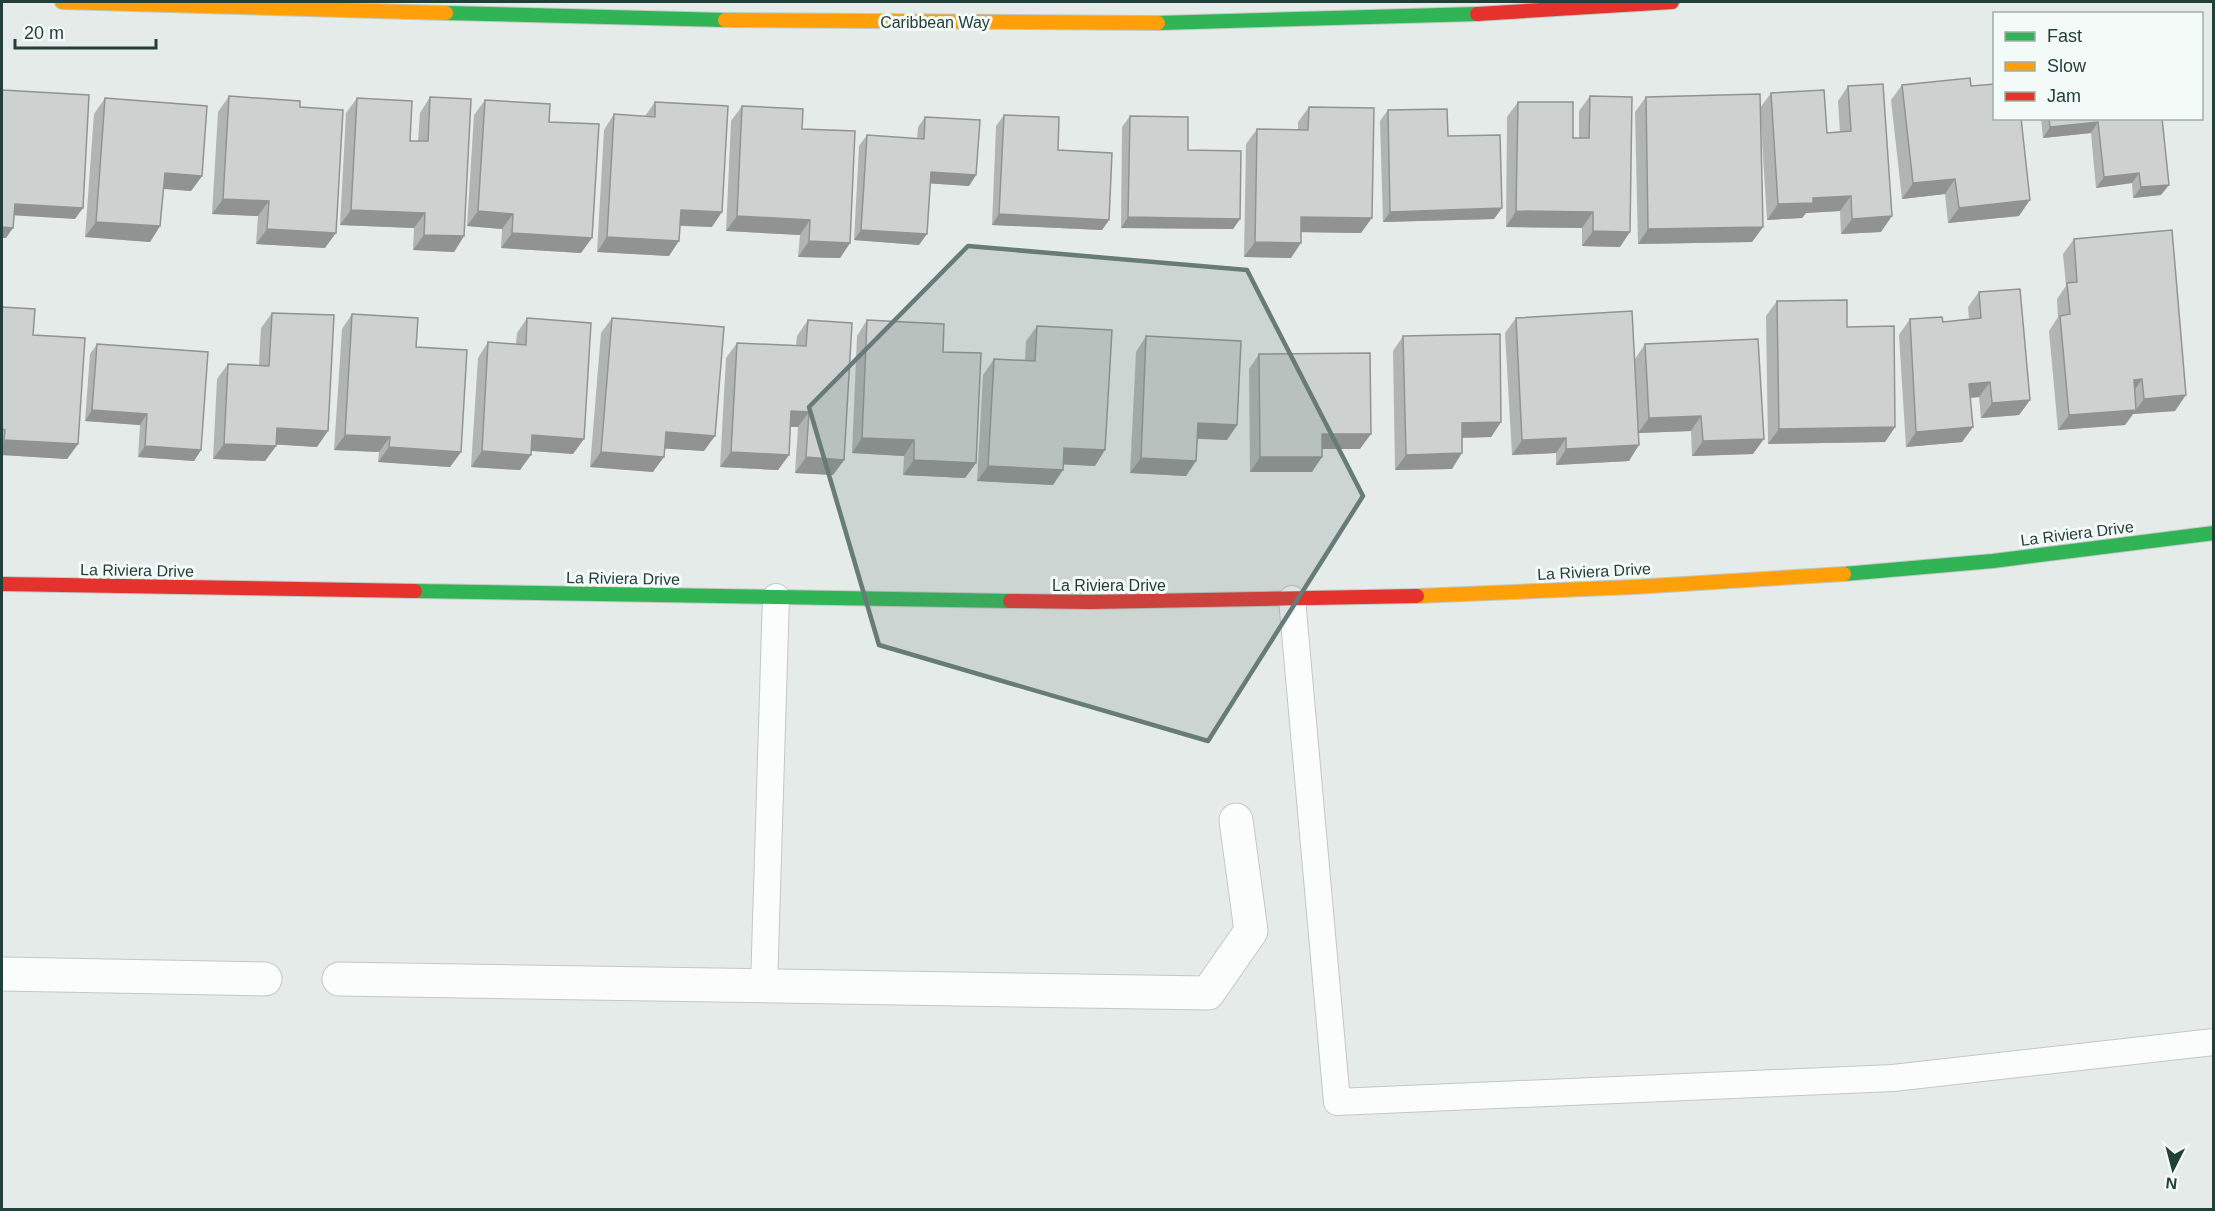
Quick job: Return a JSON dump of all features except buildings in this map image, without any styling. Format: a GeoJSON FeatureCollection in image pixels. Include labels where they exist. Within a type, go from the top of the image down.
{"type":"FeatureCollection","features":[{"type":"Feature","properties":{"kind":"street","name":"Caribbean Way"},"geometry":{"type":"LineString","coordinates":[[62,2],[593,8],[896,22],[1672,2]]}},
{"type":"Feature","properties":{"kind":"street","name":"La Riviera Drive"},"geometry":{"type":"LineString","coordinates":[[2,584],[1089,602],[1292,599],[1613,588],[1961,564],[2214,533]]}},
{"type":"Feature","properties":{"kind":"street"},"geometry":{"type":"LineString","coordinates":[[339,979],[1208,993],[1251,931],[1236,820]]}},
{"type":"Feature","properties":{"kind":"street"},"geometry":{"type":"LineString","coordinates":[[2,974],[265,979]]}},
{"type":"Feature","properties":{"kind":"lane"},"geometry":{"type":"LineString","coordinates":[[764,986],[776,597]]}},
{"type":"Feature","properties":{"kind":"lane"},"geometry":{"type":"LineString","coordinates":[[1292,599],[1337,1102],[1893,1078],[2214,1042]]}},
{"type":"Feature","properties":{"kind":"highlighted area"},"geometry":{"type":"Polygon","coordinates":[[[968,246],[1247,270],[1363,496],[1208,741],[879,645],[809,407],[968,246]]]}},
{"type":"Feature","properties":{"kind":"traffic: fast"},"geometry":{"type":"LineString","coordinates":[[446,13],[725,20]]}},
{"type":"Feature","properties":{"kind":"traffic: fast"},"geometry":{"type":"LineString","coordinates":[[1158,23],[1477,14]]}},
{"type":"Feature","properties":{"kind":"traffic: fast"},"geometry":{"type":"LineString","coordinates":[[1844,574],[1993,561],[2214,533]]}},
{"type":"Feature","properties":{"kind":"traffic: fast"},"geometry":{"type":"LineString","coordinates":[[415,591],[1010,601]]}},
{"type":"Feature","properties":{"kind":"traffic: slow"},"geometry":{"type":"LineString","coordinates":[[62,2],[446,13]]}},
{"type":"Feature","properties":{"kind":"traffic: slow"},"geometry":{"type":"LineString","coordinates":[[725,20],[1158,23]]}},
{"type":"Feature","properties":{"kind":"traffic: slow"},"geometry":{"type":"LineString","coordinates":[[1417,596],[1634,587],[1844,574]]}},
{"type":"Feature","properties":{"kind":"traffic: jam"},"geometry":{"type":"LineString","coordinates":[[1477,14],[1672,2]]}},
{"type":"Feature","properties":{"kind":"traffic: jam"},"geometry":{"type":"LineString","coordinates":[[2,584],[415,591]]}},
{"type":"Feature","properties":{"kind":"traffic: jam"},"geometry":{"type":"LineString","coordinates":[[1010,601],[1090,602],[1417,596]]}}]}
